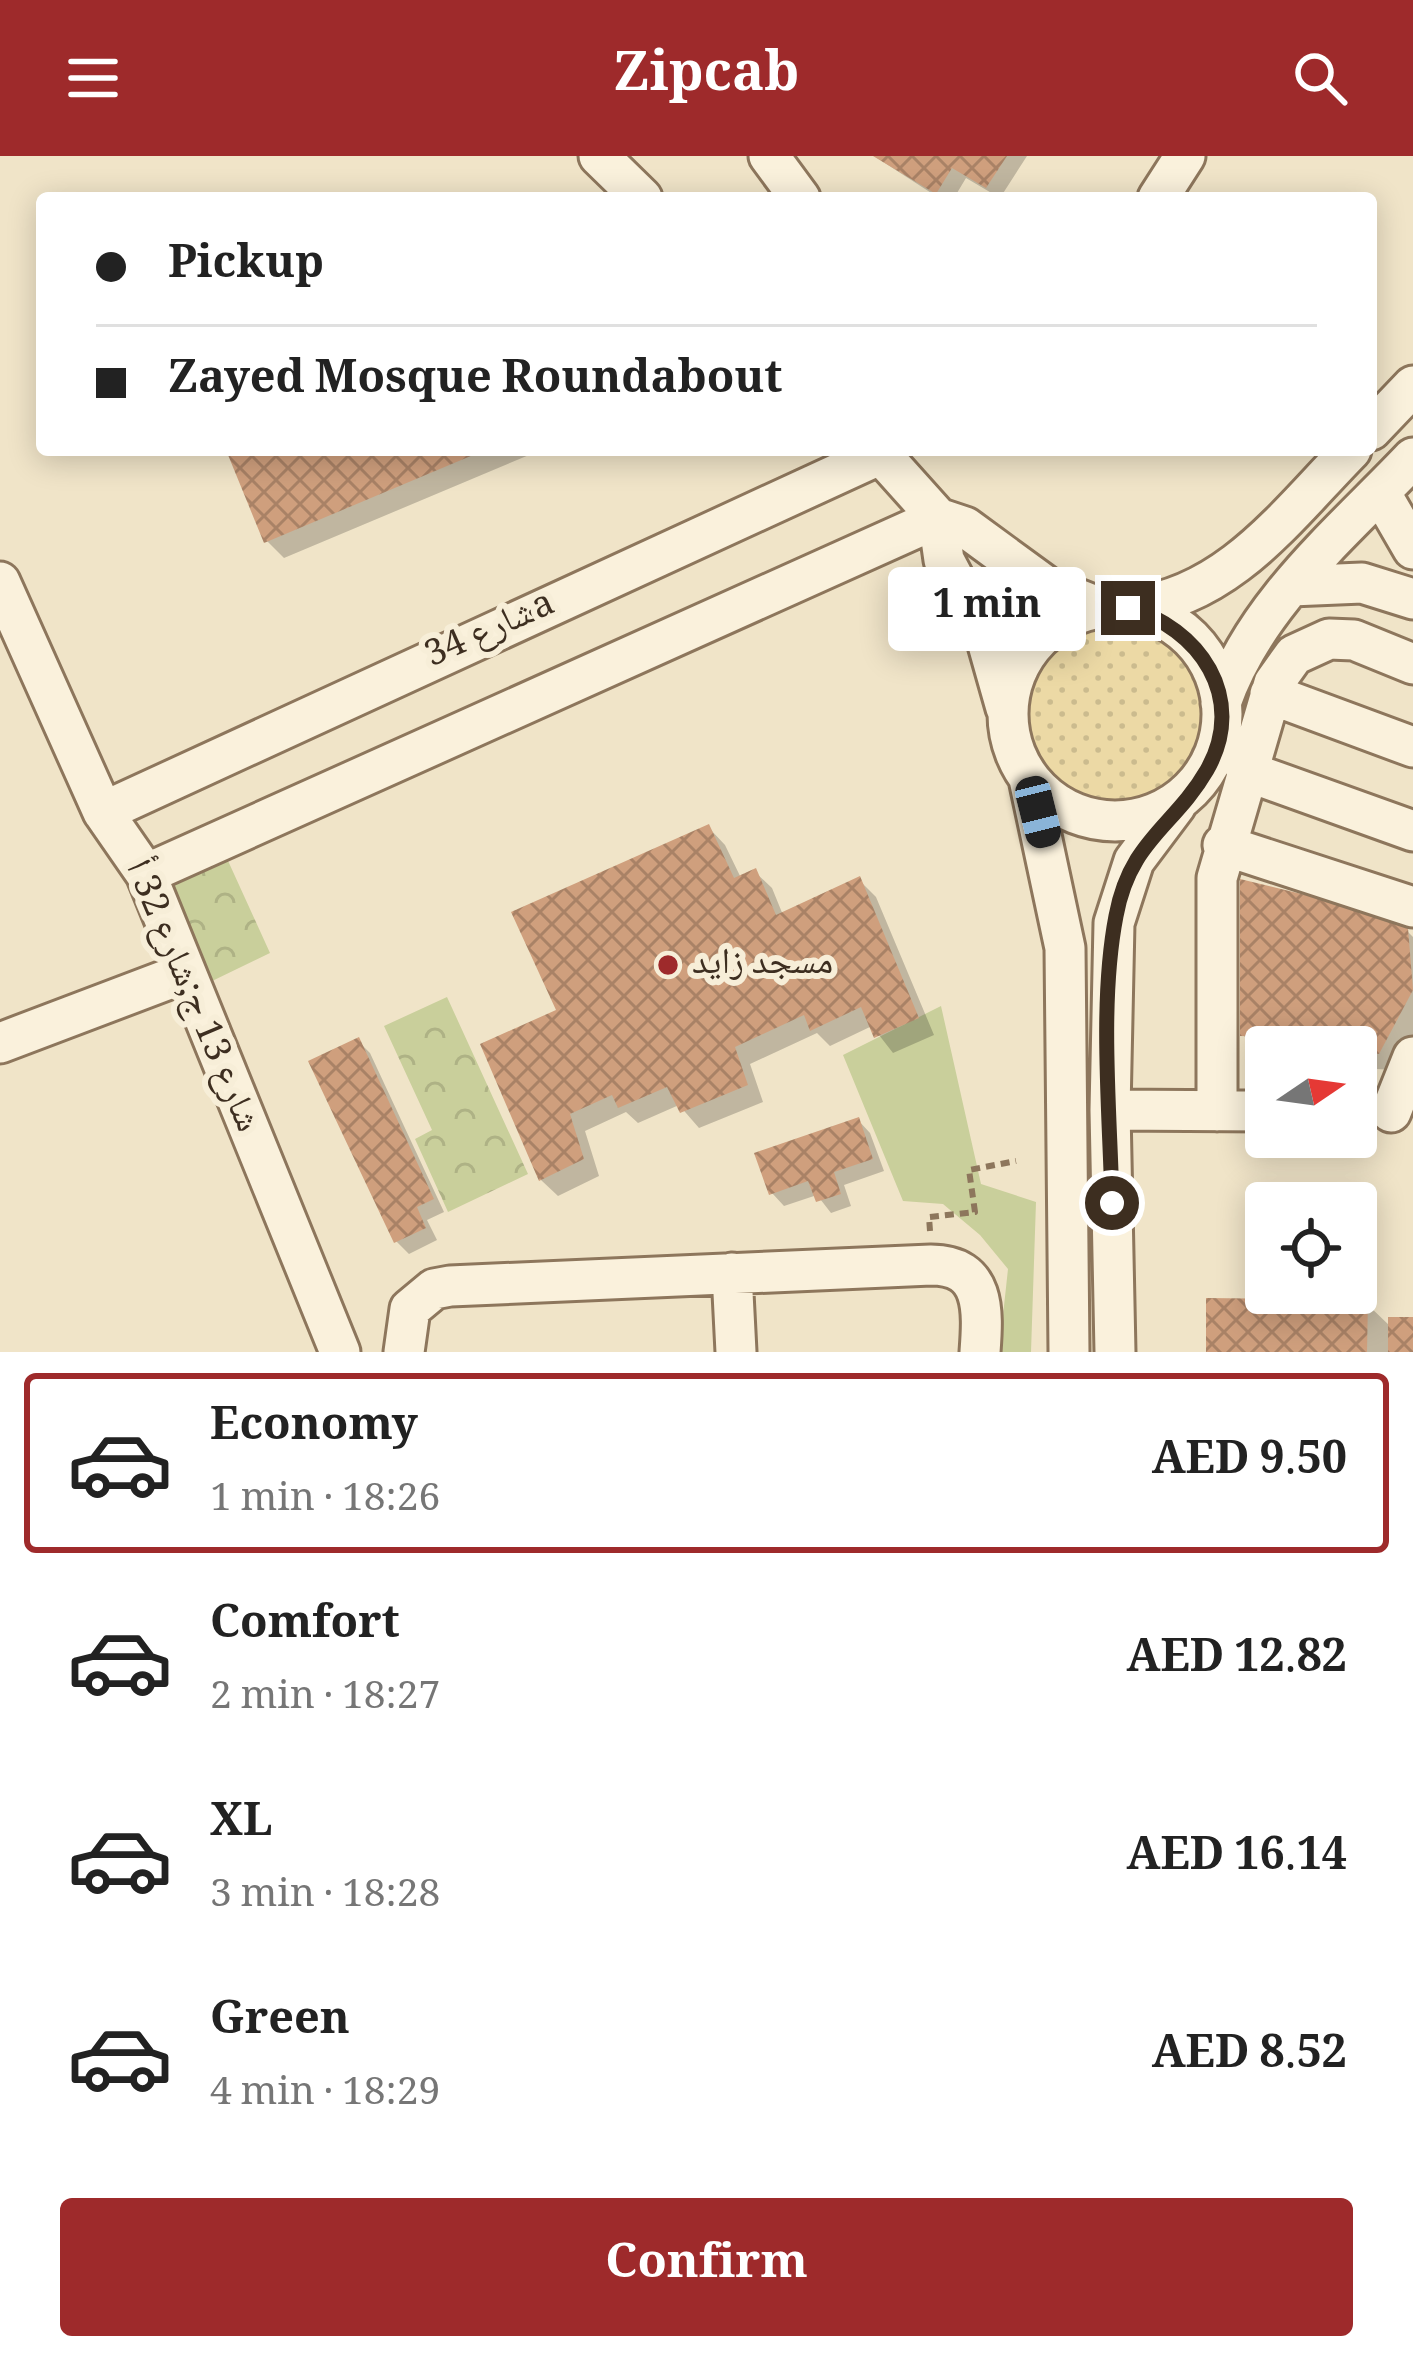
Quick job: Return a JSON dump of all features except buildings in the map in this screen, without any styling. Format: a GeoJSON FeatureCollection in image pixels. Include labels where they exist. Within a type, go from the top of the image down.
{"type":"FeatureCollection","features":[{"type":"Feature","properties":{"kind":"street"},"geometry":{"type":"LineString","coordinates":[[599,156],[636,192]]}},
{"type":"Feature","properties":{"kind":"street"},"geometry":{"type":"LineString","coordinates":[[769,156],[796,192]]}},
{"type":"Feature","properties":{"kind":"street"},"geometry":{"type":"LineString","coordinates":[[1162,192],[1185,156]]}},
{"type":"Feature","properties":{"kind":"street"},"geometry":{"type":"LineString","coordinates":[[1377,424],[1413,386]]}},
{"type":"Feature","properties":{"kind":"street","name":"شارع 34a"},"geometry":{"type":"LineString","coordinates":[[103,812],[870,456]]}},
{"type":"Feature","properties":{"kind":"street"},"geometry":{"type":"LineString","coordinates":[[883,456],[938,518],[965,527],[1047,587],[1181,630],[1215,676],[1222,704]]}},
{"type":"Feature","properties":{"kind":"street"},"geometry":{"type":"LineString","coordinates":[[1007,714],[1018,670],[1045,633],[1071,616],[1175,600],[1247,557],[1345,456]]}},
{"type":"Feature","properties":{"kind":"street"},"geometry":{"type":"LineString","coordinates":[[1115,1352],[1110,1110],[1119,902],[1145,842],[1206,771],[1219,739],[1222,704],[1238,655],[1291,586],[1413,458]]}},
{"type":"Feature","properties":{"kind":"street"},"geometry":{"type":"LineString","coordinates":[[1380,492],[1413,549]]}},
{"type":"Feature","properties":{"kind":"street"},"geometry":{"type":"LineString","coordinates":[[938,518],[944,560],[988,641],[1013,748],[1030,779],[1054,803],[1102,820],[1154,815],[1183,797]]}},
{"type":"Feature","properties":{"kind":"street"},"geometry":{"type":"LineString","coordinates":[[146,874],[938,518]]}},
{"type":"Feature","properties":{"kind":"street","name":"شارع 13 ج;شارع 32 أ"},"geometry":{"type":"LineString","coordinates":[[0,582],[103,812],[146,874],[182,974],[340,1352]]}},
{"type":"Feature","properties":{"kind":"street"},"geometry":{"type":"LineString","coordinates":[[1291,586],[1362,583],[1413,598]]}},
{"type":"Feature","properties":{"kind":"street"},"geometry":{"type":"LineString","coordinates":[[1216,1111],[1215,912],[1223,845],[1278,679],[1297,639],[1328,618],[1364,617],[1413,635]]}},
{"type":"Feature","properties":{"kind":"street"},"geometry":{"type":"LineString","coordinates":[[1278,679],[1316,642],[1341,639],[1413,664]]}},
{"type":"Feature","properties":{"kind":"street"},"geometry":{"type":"LineString","coordinates":[[1278,679],[1413,747]]}},
{"type":"Feature","properties":{"kind":"street"},"geometry":{"type":"LineString","coordinates":[[1246,772],[1413,831]]}},
{"type":"Feature","properties":{"kind":"street"},"geometry":{"type":"LineString","coordinates":[[1030,779],[1065,949],[1069,1352]]}},
{"type":"Feature","properties":{"kind":"street"},"geometry":{"type":"LineString","coordinates":[[1223,845],[1413,907]]}},
{"type":"Feature","properties":{"kind":"street"},"geometry":{"type":"LineString","coordinates":[[0,1043],[182,974]]}},
{"type":"Feature","properties":{"kind":"street"},"geometry":{"type":"LineString","coordinates":[[1387,1112],[1413,1057]]}},
{"type":"Feature","properties":{"kind":"street"},"geometry":{"type":"LineString","coordinates":[[1110,1110],[1245,1111]]}},
{"type":"Feature","properties":{"kind":"street"},"geometry":{"type":"LineString","coordinates":[[404,1352],[410,1309],[434,1289],[943,1264],[964,1272],[978,1289],[980,1352]]}},
{"type":"Feature","properties":{"kind":"street"},"geometry":{"type":"LineString","coordinates":[[732,1273],[736,1352]]}},
{"type":"Feature","properties":{"kind":"street"},"geometry":{"type":"LineString","coordinates":[[1113,1295],[1128,1352]]}},
{"type":"Feature","properties":{"kind":"path"},"geometry":{"type":"LineString","coordinates":[[943,1264],[942,1247],[931,1249],[928,1217],[974,1213],[969,1170],[1016,1161]]}},
{"type":"Feature","properties":{"kind":"green space"},"geometry":{"type":"Polygon","coordinates":[[[224,852],[270,953],[208,983],[172,897],[173,880],[224,852]]]}},
{"type":"Feature","properties":{"kind":"green space"},"geometry":{"type":"Polygon","coordinates":[[[447,997],[528,1174],[448,1212],[415,1139],[432,1130],[384,1026],[447,997]]]}},
{"type":"Feature","properties":{"kind":"green space"},"geometry":{"type":"Polygon","coordinates":[[[941,1006],[981,1184],[1036,1202],[1031,1352],[999,1352],[1008,1269],[980,1235],[943,1204],[903,1201],[843,1055],[941,1006]]]}},
{"type":"Feature","properties":{"kind":"sand"},"geometry":{"type":"Polygon","coordinates":[[[1114,626],[1148,633],[1177,652],[1196,681],[1203,715],[1196,749],[1177,778],[1148,797],[1114,804],[1080,797],[1051,778],[1032,749],[1025,715],[1032,681],[1051,652],[1080,633],[1114,626]]]}},
{"type":"Feature","properties":{"kind":"place","name":"مسجد زايد"},"geometry":{"type":"Point","coordinates":[668,965]}},
{"type":"Feature","properties":{"kind":"route"},"geometry":{"type":"LineString","coordinates":[[1112,1203],[1114,923],[1145,842],[1206,771],[1219,739],[1222,704],[1215,676],[1201,650],[1156,615],[1128,608]]}}]}
